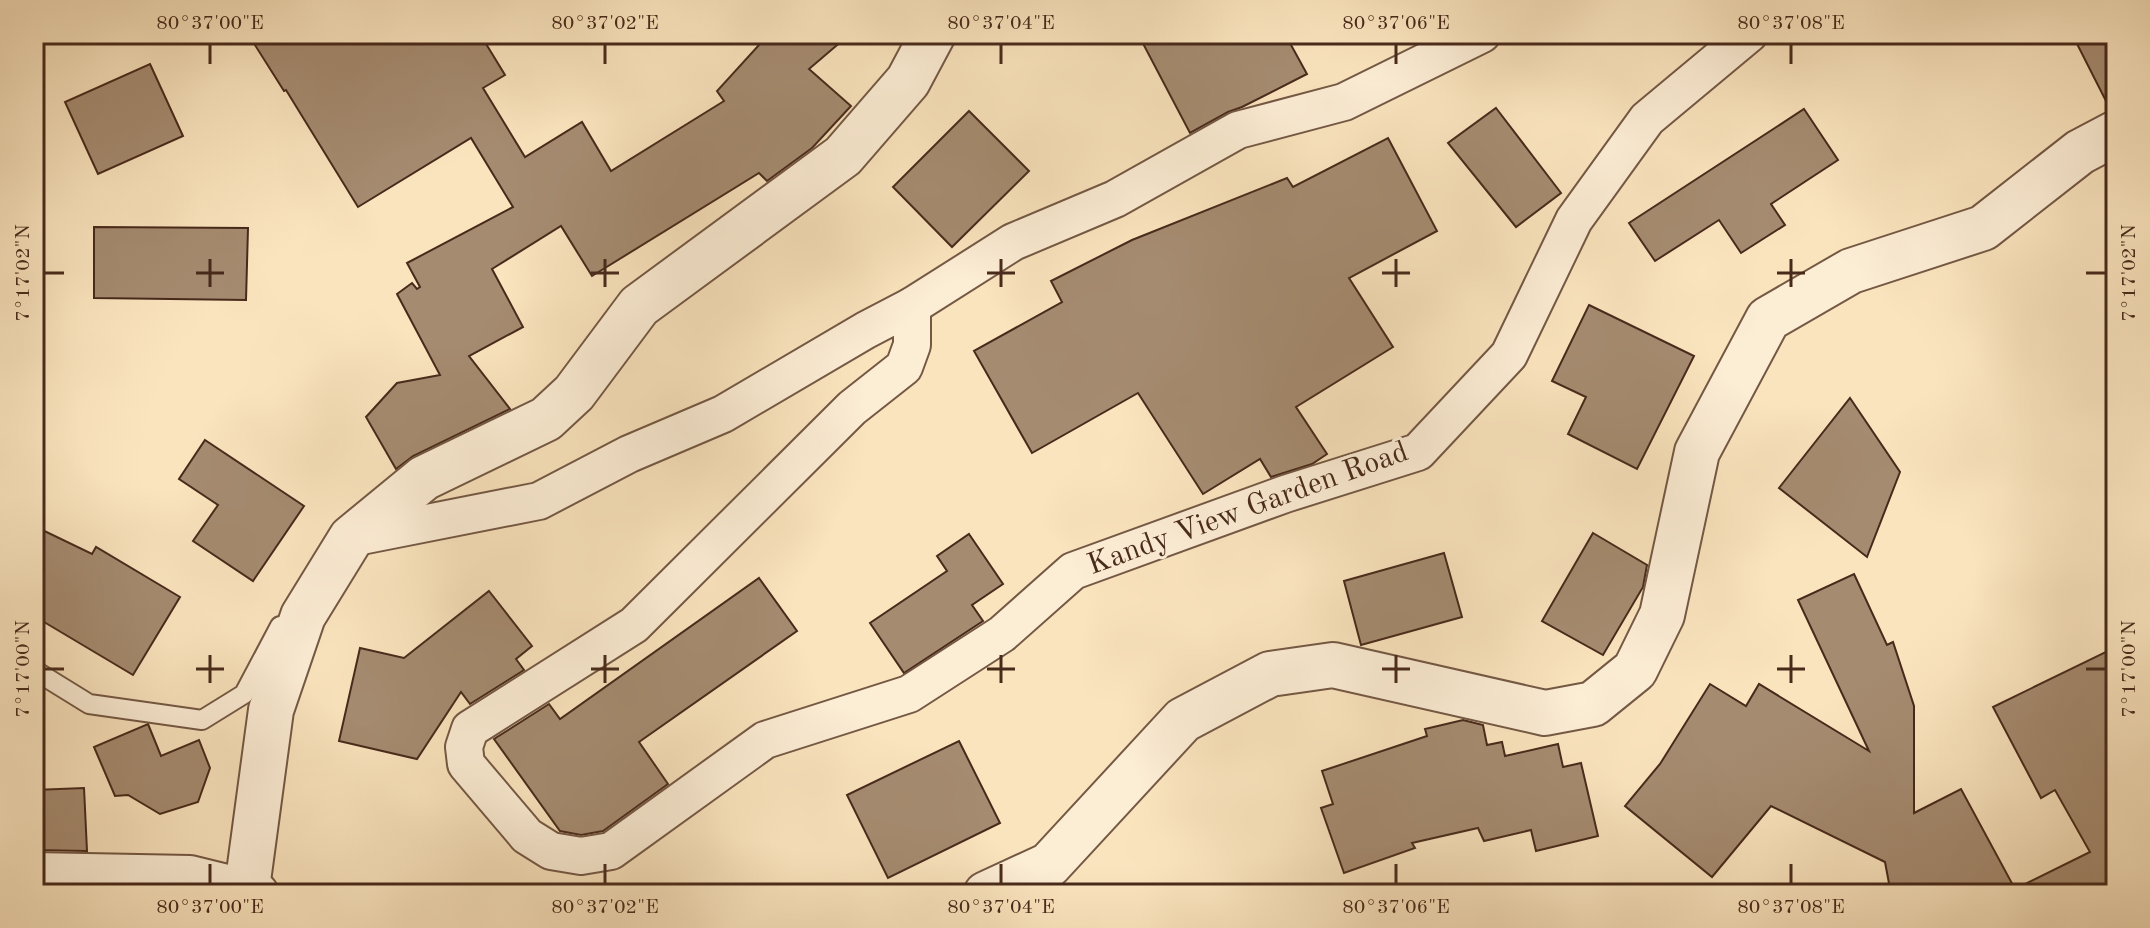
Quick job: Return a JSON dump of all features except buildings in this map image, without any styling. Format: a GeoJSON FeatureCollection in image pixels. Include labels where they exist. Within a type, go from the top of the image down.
{"type":"FeatureCollection","features":[{"type":"Feature","properties":{"kind":"street"},"geometry":{"type":"LineString","coordinates":[[34,871],[190,874],[252,891],[271,710],[303,616],[336,544],[424,478],[546,419],[574,393],[639,306],[843,156],[908,81],[933,34]]}},
{"type":"Feature","properties":{"kind":"street"},"geometry":{"type":"LineString","coordinates":[[336,544],[539,501],[629,454],[723,414],[912,306],[1013,242],[1115,199],[1238,130],[1344,102],[1482,34]]}},
{"type":"Feature","properties":{"kind":"street","name":"Kandy View Garden Road"},"geometry":{"type":"LineString","coordinates":[[912,306],[912,345],[904,367],[852,408],[634,625],[470,729],[464,747],[466,764],[527,836],[551,851],[581,856],[611,851],[765,740],[909,694],[1002,634],[1073,571],[1285,494],[1418,452],[1509,355],[1574,220],[1647,119],[1749,34]]}},
{"type":"Feature","properties":{"kind":"street"},"geometry":{"type":"LineString","coordinates":[[986,894],[1049,865],[1183,720],[1270,674],[1333,665],[1545,713],[1593,704],[1635,670],[1662,615],[1697,452],[1768,319],[1851,271],[1983,228],[2080,152],[2116,133]]}},
{"type":"Feature","properties":{"kind":"lane"},"geometry":{"type":"LineString","coordinates":[[34,670],[89,704],[202,720],[244,694],[307,576]]}}]}
